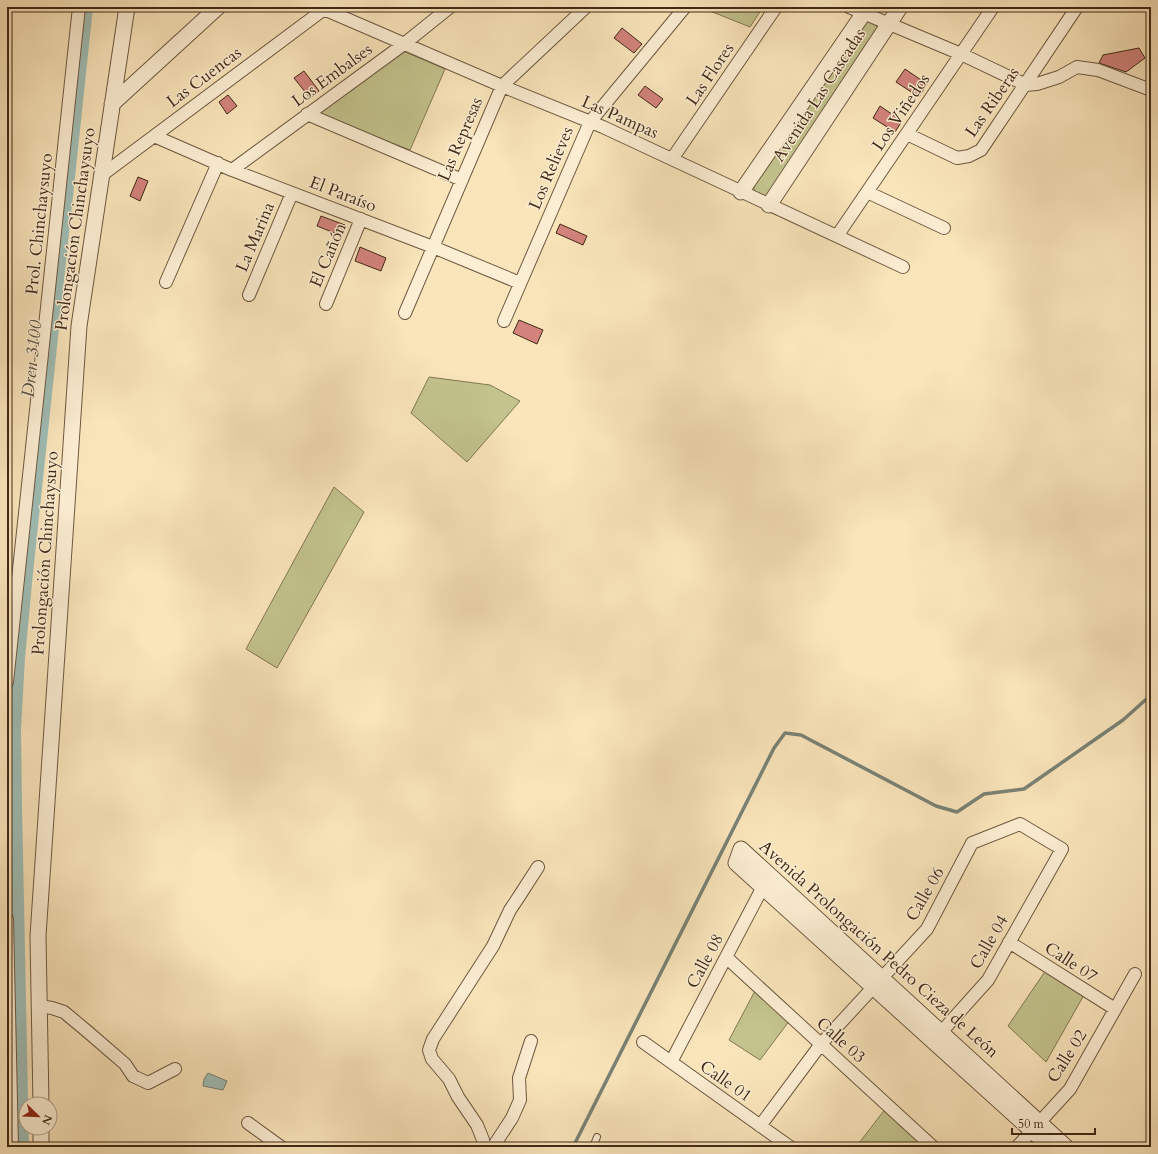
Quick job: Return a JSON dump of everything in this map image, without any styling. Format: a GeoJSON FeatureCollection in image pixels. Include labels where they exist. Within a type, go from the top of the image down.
{"type":"FeatureCollection","features":[{"type":"Feature","properties":{"kind":"street","name":"Prol. Chinchaysuyo"},"geometry":{"type":"LineString","coordinates":[[7,682],[79,7]]}},
{"type":"Feature","properties":{"kind":"street","name":"Prolongación Chinchaysuyo"},"geometry":{"type":"LineString","coordinates":[[41,1096],[38,936],[79,326],[127,7]]}},
{"type":"Feature","properties":{"kind":"street"},"geometry":{"type":"LineString","coordinates":[[112,104],[218,7]]}},
{"type":"Feature","properties":{"kind":"street","name":"Los Embalses"},"geometry":{"type":"LineString","coordinates":[[232,170],[404,44],[450,7]]}},
{"type":"Feature","properties":{"kind":"street","name":"Las Represas"},"geometry":{"type":"LineString","coordinates":[[405,313],[502,86],[586,7]]}},
{"type":"Feature","properties":{"kind":"street","name":"Los Relieves"},"geometry":{"type":"LineString","coordinates":[[504,321],[590,122],[685,7]]}},
{"type":"Feature","properties":{"kind":"street","name":"Las Flores"},"geometry":{"type":"LineString","coordinates":[[672,160],[776,7]]}},
{"type":"Feature","properties":{"kind":"street"},"geometry":{"type":"LineString","coordinates":[[849,7],[866,10],[889,24],[961,54],[1026,84],[1037,84],[1059,77],[1076,67],[1098,70],[1151,90]]}},
{"type":"Feature","properties":{"kind":"street","name":"Avenida Las Cascadas"},"geometry":{"type":"LineString","coordinates":[[769,205],[900,7]]}},
{"type":"Feature","properties":{"kind":"street","name":"Los Viñedos"},"geometry":{"type":"LineString","coordinates":[[837,236],[993,7]]}},
{"type":"Feature","properties":{"kind":"street","name":"Las Riberas"},"geometry":{"type":"LineString","coordinates":[[907,134],[957,158],[969,156],[981,150],[1077,7]]}},
{"type":"Feature","properties":{"kind":"street","name":"Las Pampas"},"geometry":{"type":"LineString","coordinates":[[323,8],[502,86],[590,122],[903,267]]}},
{"type":"Feature","properties":{"kind":"street","name":"Las Cuencas"},"geometry":{"type":"LineString","coordinates":[[102,175],[323,8]]}},
{"type":"Feature","properties":{"kind":"street","name":"Avenida Las Cascadas"},"geometry":{"type":"LineString","coordinates":[[741,192],[866,10]]}},
{"type":"Feature","properties":{"kind":"street"},"geometry":{"type":"LineString","coordinates":[[307,114],[462,180]]}},
{"type":"Feature","properties":{"kind":"street","name":"El Paraíso"},"geometry":{"type":"LineString","coordinates":[[154,136],[232,170],[433,247],[520,283]]}},
{"type":"Feature","properties":{"kind":"street"},"geometry":{"type":"LineString","coordinates":[[166,282],[218,163]]}},
{"type":"Feature","properties":{"kind":"street"},"geometry":{"type":"LineString","coordinates":[[868,192],[944,228]]}},
{"type":"Feature","properties":{"kind":"street","name":"La Marina"},"geometry":{"type":"LineString","coordinates":[[249,295],[292,193]]}},
{"type":"Feature","properties":{"kind":"street","name":"El Cañón"},"geometry":{"type":"LineString","coordinates":[[326,304],[361,219]]}},
{"type":"Feature","properties":{"kind":"street","name":"Calle 06"},"geometry":{"type":"LineString","coordinates":[[760,1126],[821,1044],[927,929],[972,843],[1020,824],[1062,849]]}},
{"type":"Feature","properties":{"kind":"street","name":"Calle 04"},"geometry":{"type":"LineString","coordinates":[[937,1037],[988,980],[1062,849]]}},
{"type":"Feature","properties":{"kind":"street"},"geometry":{"type":"LineString","coordinates":[[484,1147],[484,1140],[477,1125],[465,1108],[449,1080],[432,1059],[429,1050],[433,1039],[493,946],[510,910],[538,867]]}},
{"type":"Feature","properties":{"kind":"street","name":"Avenida Prolongación Pedro Cieza de León"},"geometry":{"type":"LineString","coordinates":[[766,881],[1036,1126],[1066,1147]]}},
{"type":"Feature","properties":{"kind":"street","name":"Calle 08"},"geometry":{"type":"LineString","coordinates":[[671,1062],[766,881]]}},
{"type":"Feature","properties":{"kind":"street"},"geometry":{"type":"LineString","coordinates":[[7,919],[12,1147]]}},
{"type":"Feature","properties":{"kind":"street","name":"Calle 07"},"geometry":{"type":"LineString","coordinates":[[1009,942],[1115,1010]]}},
{"type":"Feature","properties":{"kind":"street","name":"Calle 03"},"geometry":{"type":"LineString","coordinates":[[726,957],[933,1147]]}},
{"type":"Feature","properties":{"kind":"street","name":"Calle 02"},"geometry":{"type":"LineString","coordinates":[[1017,1147],[1070,1089],[1135,974]]}},
{"type":"Feature","properties":{"kind":"street"},"geometry":{"type":"LineString","coordinates":[[39,1006],[64,1012],[125,1064],[133,1076],[148,1083],[175,1069]]}},
{"type":"Feature","properties":{"kind":"street"},"geometry":{"type":"LineString","coordinates":[[493,1147],[512,1118],[520,1100],[519,1078],[531,1041]]}},
{"type":"Feature","properties":{"kind":"street","name":"Calle 01"},"geometry":{"type":"LineString","coordinates":[[643,1042],[790,1147]]}},
{"type":"Feature","properties":{"kind":"street"},"geometry":{"type":"LineString","coordinates":[[248,1123],[281,1147]]}},
{"type":"Feature","properties":{"kind":"street","name":"Avenida Prolongación Pedro Cieza de León"},"geometry":{"type":"LineString","coordinates":[[1036,1126],[1050,1147]]}},
{"type":"Feature","properties":{"kind":"street"},"geometry":{"type":"LineString","coordinates":[[41,1136],[41,1147]]}},
{"type":"Feature","properties":{"kind":"lane"},"geometry":{"type":"LineString","coordinates":[[593,1147],[598,1137]]}},
{"type":"Feature","properties":{"kind":"green space"},"geometry":{"type":"Polygon","coordinates":[[[700,7],[763,7],[750,27],[700,7]]]}},
{"type":"Feature","properties":{"kind":"green space"},"geometry":{"type":"Polygon","coordinates":[[[869,21],[874,23],[878,28],[767,195],[765,196],[755,192],[755,182],[863,22],[869,21]]]}},
{"type":"Feature","properties":{"kind":"green space"},"geometry":{"type":"Polygon","coordinates":[[[403,51],[445,69],[410,150],[322,116],[319,109],[403,51]]]}},
{"type":"Feature","properties":{"kind":"green space"},"geometry":{"type":"Polygon","coordinates":[[[429,377],[490,385],[520,401],[467,462],[411,413],[429,377]]]}},
{"type":"Feature","properties":{"kind":"green space"},"geometry":{"type":"Polygon","coordinates":[[[334,487],[364,512],[277,668],[246,649],[334,487]]]}},
{"type":"Feature","properties":{"kind":"green space"},"geometry":{"type":"Polygon","coordinates":[[[1046,970],[1084,995],[1046,1062],[1008,1026],[1046,970]]]}},
{"type":"Feature","properties":{"kind":"green space"},"geometry":{"type":"Polygon","coordinates":[[[756,989],[790,1020],[760,1060],[729,1040],[756,989]]]}},
{"type":"Feature","properties":{"kind":"green space"},"geometry":{"type":"Polygon","coordinates":[[[886,1108],[928,1147],[856,1147],[886,1108]]]}},
{"type":"Feature","properties":{"kind":"water"},"geometry":{"type":"Polygon","coordinates":[[[208,1073],[227,1081],[223,1090],[203,1086],[204,1079],[208,1073]]]}},
{"type":"Feature","properties":{"kind":"building"},"geometry":{"type":"Polygon","coordinates":[[[622,28],[642,44],[634,53],[614,38],[622,28]]]}},
{"type":"Feature","properties":{"kind":"building"},"geometry":{"type":"Polygon","coordinates":[[[1139,48],[1145,58],[1126,72],[1099,63],[1103,55],[1139,48]]]}},
{"type":"Feature","properties":{"kind":"building"},"geometry":{"type":"Polygon","coordinates":[[[905,69],[927,84],[919,97],[896,82],[905,69]]]}},
{"type":"Feature","properties":{"kind":"building"},"geometry":{"type":"Polygon","coordinates":[[[304,71],[319,91],[310,98],[294,78],[304,71]]]}},
{"type":"Feature","properties":{"kind":"building"},"geometry":{"type":"Polygon","coordinates":[[[645,86],[663,99],[656,108],[638,95],[645,86]]]}},
{"type":"Feature","properties":{"kind":"building"},"geometry":{"type":"Polygon","coordinates":[[[228,95],[237,106],[227,114],[219,102],[228,95]]]}},
{"type":"Feature","properties":{"kind":"building"},"geometry":{"type":"Polygon","coordinates":[[[880,106],[902,121],[895,132],[873,118],[880,106]]]}},
{"type":"Feature","properties":{"kind":"building"},"geometry":{"type":"Polygon","coordinates":[[[138,177],[148,181],[140,201],[130,196],[138,177]]]}},
{"type":"Feature","properties":{"kind":"building"},"geometry":{"type":"Polygon","coordinates":[[[321,216],[345,225],[342,236],[317,226],[321,216]]]}},
{"type":"Feature","properties":{"kind":"building"},"geometry":{"type":"Polygon","coordinates":[[[560,224],[587,236],[583,245],[556,233],[560,224]]]}},
{"type":"Feature","properties":{"kind":"building"},"geometry":{"type":"Polygon","coordinates":[[[360,247],[386,258],[381,271],[355,261],[360,247]]]}},
{"type":"Feature","properties":{"kind":"building"},"geometry":{"type":"Polygon","coordinates":[[[519,320],[543,330],[537,344],[513,333],[519,320]]]}},
{"type":"Feature","properties":{"kind":"waterway","name":"Dren 3100"},"geometry":{"type":"LineString","coordinates":[[23,1147],[15,729],[19,658],[27,573],[87,7]]}},
{"type":"Feature","properties":{"kind":"waterway"},"geometry":{"type":"LineString","coordinates":[[573,1147],[774,748],[785,733],[801,735],[936,806],[957,812],[984,794],[1024,789],[1123,720],[1151,695]]}}]}
